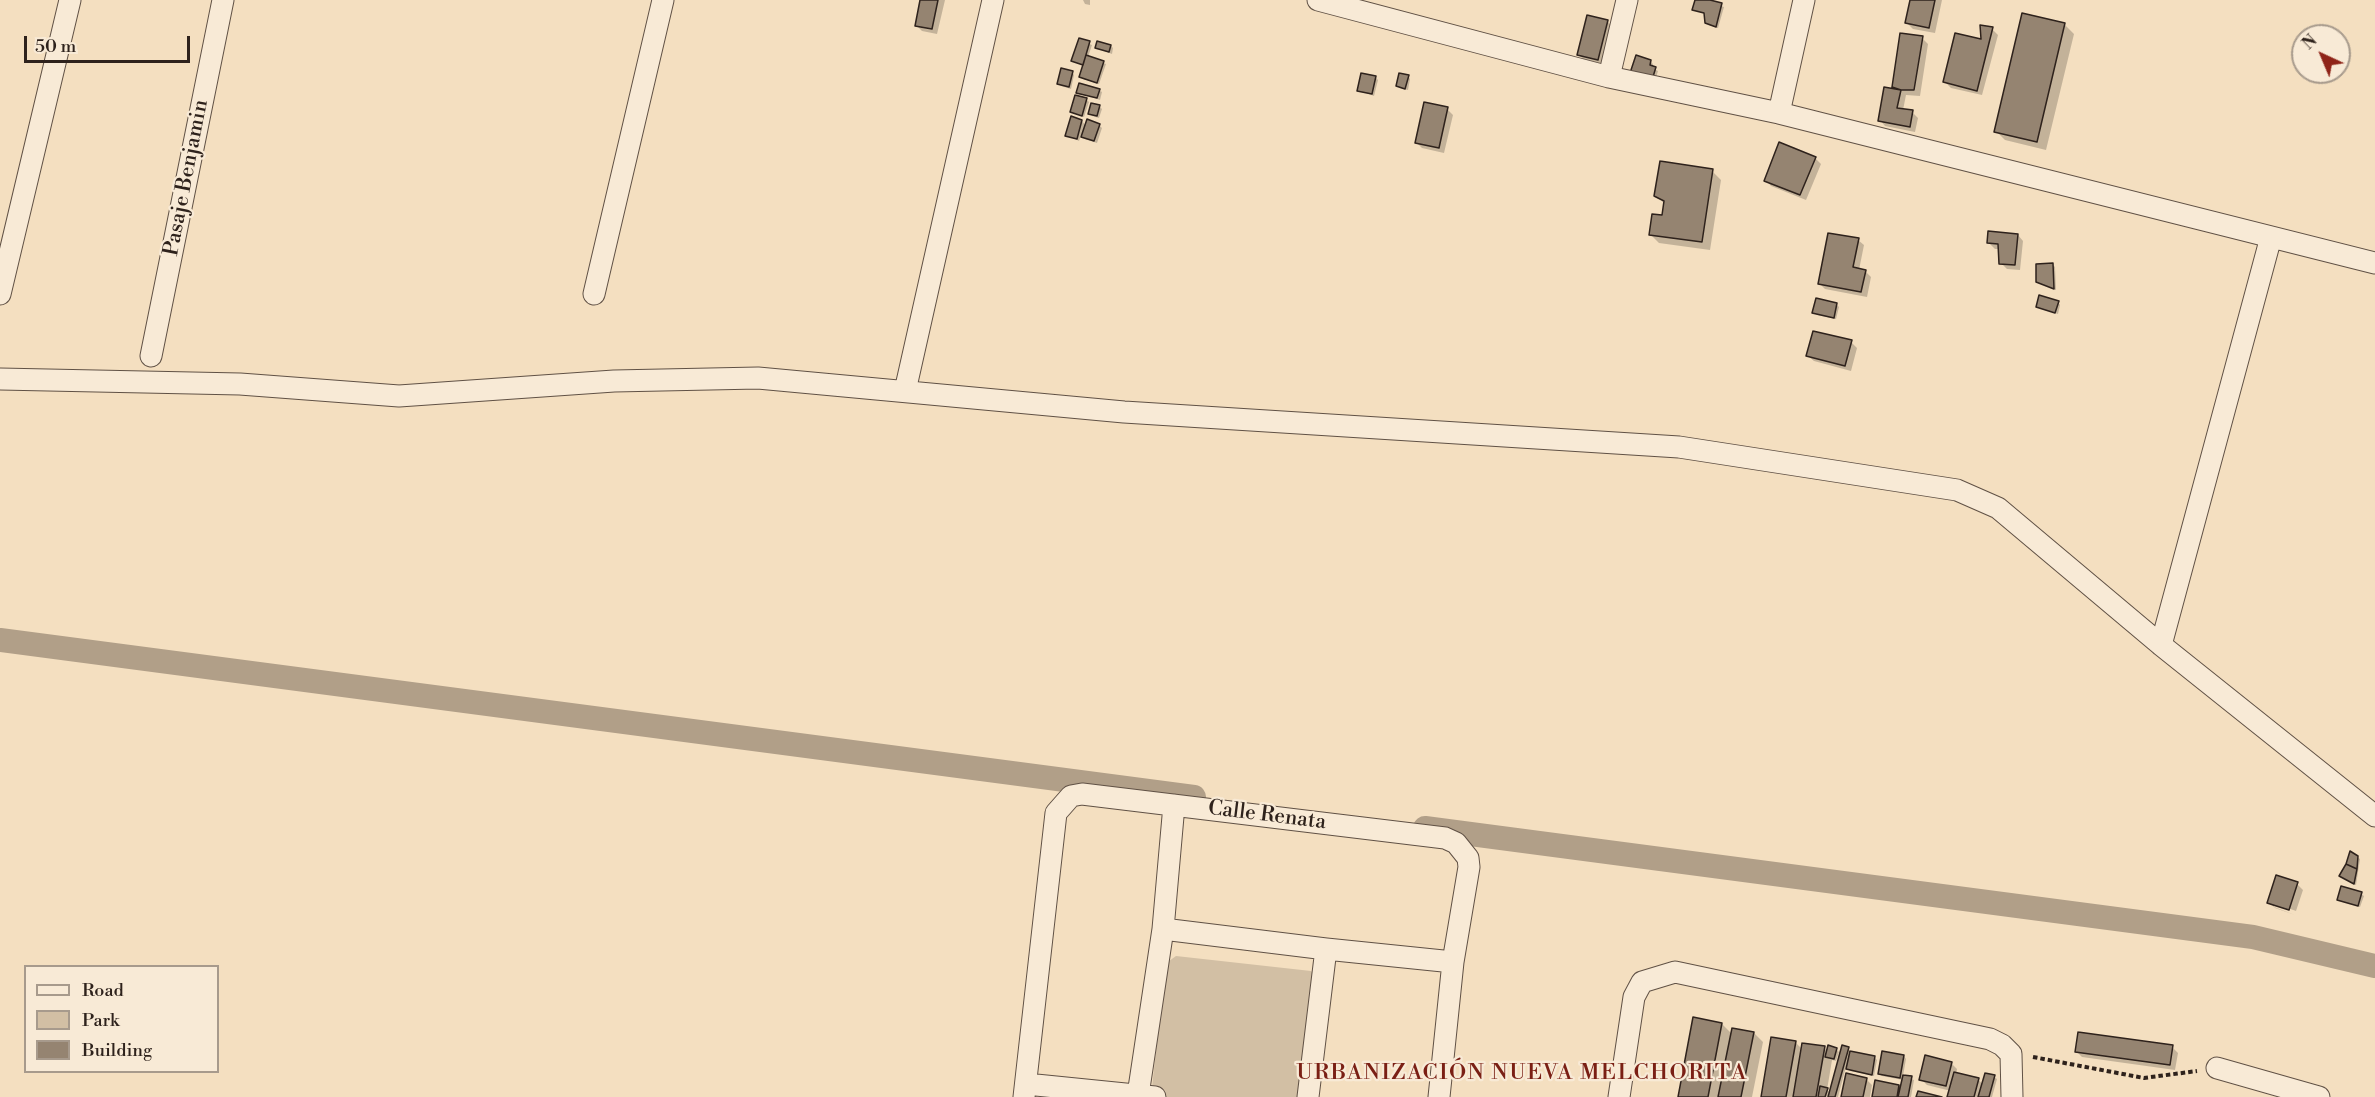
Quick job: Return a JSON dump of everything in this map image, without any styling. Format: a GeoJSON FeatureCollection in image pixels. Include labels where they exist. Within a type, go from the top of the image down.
{"type":"FeatureCollection","features":[{"type":"Feature","properties":{"kind":"street"},"geometry":{"type":"LineString","coordinates":[[0,294],[70,0]]}},
{"type":"Feature","properties":{"kind":"street","name":"Pasaje Benjamin"},"geometry":{"type":"LineString","coordinates":[[151,356],[222,0]]}},
{"type":"Feature","properties":{"kind":"street"},"geometry":{"type":"LineString","coordinates":[[594,294],[663,0]]}},
{"type":"Feature","properties":{"kind":"street"},"geometry":{"type":"LineString","coordinates":[[905,391],[993,0]]}},
{"type":"Feature","properties":{"kind":"street"},"geometry":{"type":"LineString","coordinates":[[1318,0],[1609,77],[1779,113],[2375,263]]}},
{"type":"Feature","properties":{"kind":"street"},"geometry":{"type":"LineString","coordinates":[[1609,77],[1627,0]]}},
{"type":"Feature","properties":{"kind":"street"},"geometry":{"type":"LineString","coordinates":[[1779,113],[1804,0]]}},
{"type":"Feature","properties":{"kind":"street"},"geometry":{"type":"LineString","coordinates":[[2161,645],[2271,237]]}},
{"type":"Feature","properties":{"kind":"street"},"geometry":{"type":"LineString","coordinates":[[0,379],[240,384],[399,396],[614,381],[758,378],[1124,412],[1679,447],[1957,490],[1978,497],[1998,508],[2161,645],[2375,816]]}},
{"type":"Feature","properties":{"kind":"street","name":"Calle Renata"},"geometry":{"type":"LineString","coordinates":[[1025,1091],[1056,813],[1071,796],[1082,794],[1445,838],[1463,849],[1468,858],[1469,867],[1453,962]]}},
{"type":"Feature","properties":{"kind":"street"},"geometry":{"type":"LineString","coordinates":[[1025,1091],[1146,1096],[1174,805]]}},
{"type":"Feature","properties":{"kind":"street"},"geometry":{"type":"LineString","coordinates":[[1163,929],[1453,962],[1439,1097]]}},
{"type":"Feature","properties":{"kind":"street"},"geometry":{"type":"LineString","coordinates":[[1308,1097],[1326,949]]}},
{"type":"Feature","properties":{"kind":"street"},"geometry":{"type":"LineString","coordinates":[[1619,1097],[1634,998],[1642,982],[1675,972],[1977,1034],[2002,1045],[2011,1054],[2012,1097]]}},
{"type":"Feature","properties":{"kind":"street"},"geometry":{"type":"LineString","coordinates":[[2217,1068],[2319,1097]]}},
{"type":"Feature","properties":{"kind":"path"},"geometry":{"type":"LineString","coordinates":[[2011,1054],[2061,1061],[2144,1078],[2217,1068]]}},
{"type":"Feature","properties":{"kind":"green space"},"geometry":{"type":"Polygon","coordinates":[[[1176,956],[1311,971],[1319,978],[1304,1097],[1151,1097],[1165,964],[1176,956]]]}},
{"type":"Feature","properties":{"kind":"building"},"geometry":{"type":"Polygon","coordinates":[[[920,0],[938,0],[932,29],[915,26],[920,0]]]}},
{"type":"Feature","properties":{"kind":"building"},"geometry":{"type":"Polygon","coordinates":[[[1695,0],[1722,3],[1716,27],[1705,23],[1704,13],[1692,10],[1695,0]]]}},
{"type":"Feature","properties":{"kind":"building"},"geometry":{"type":"Polygon","coordinates":[[[1910,0],[1935,0],[1929,28],[1905,23],[1910,0]]]}},
{"type":"Feature","properties":{"kind":"building"},"geometry":{"type":"Polygon","coordinates":[[[2022,13],[2065,23],[2037,142],[1994,132],[2022,13]]]}},
{"type":"Feature","properties":{"kind":"building"},"geometry":{"type":"Polygon","coordinates":[[[1587,15],[1608,20],[1598,60],[1577,55],[1587,15]]]}},
{"type":"Feature","properties":{"kind":"building"},"geometry":{"type":"Polygon","coordinates":[[[1980,25],[1993,27],[1977,91],[1943,82],[1955,33],[1981,39],[1980,25]]]}},
{"type":"Feature","properties":{"kind":"building"},"geometry":{"type":"Polygon","coordinates":[[[1900,33],[1923,36],[1914,90],[1892,87],[1900,33]]]}},
{"type":"Feature","properties":{"kind":"building"},"geometry":{"type":"Polygon","coordinates":[[[1079,38],[1090,41],[1083,65],[1071,61],[1079,38]]]}},
{"type":"Feature","properties":{"kind":"building"},"geometry":{"type":"Polygon","coordinates":[[[1097,41],[1111,45],[1109,52],[1095,48],[1097,41]]]}},
{"type":"Feature","properties":{"kind":"building"},"geometry":{"type":"Polygon","coordinates":[[[1086,55],[1104,61],[1097,83],[1079,77],[1086,55]]]}},
{"type":"Feature","properties":{"kind":"building"},"geometry":{"type":"Polygon","coordinates":[[[1636,55],[1651,60],[1650,65],[1656,67],[1652,80],[1630,73],[1636,55]]]}},
{"type":"Feature","properties":{"kind":"building"},"geometry":{"type":"Polygon","coordinates":[[[1061,68],[1073,71],[1069,87],[1057,84],[1061,68]]]}},
{"type":"Feature","properties":{"kind":"building"},"geometry":{"type":"Polygon","coordinates":[[[1361,73],[1376,76],[1372,94],[1357,91],[1361,73]]]}},
{"type":"Feature","properties":{"kind":"building"},"geometry":{"type":"Polygon","coordinates":[[[1399,73],[1409,75],[1405,89],[1396,86],[1399,73]]]}},
{"type":"Feature","properties":{"kind":"building"},"geometry":{"type":"Polygon","coordinates":[[[1079,83],[1100,89],[1097,98],[1076,93],[1079,83]]]}},
{"type":"Feature","properties":{"kind":"building"},"geometry":{"type":"Polygon","coordinates":[[[1884,87],[1901,90],[1897,108],[1913,110],[1910,127],[1878,121],[1884,87]]]}},
{"type":"Feature","properties":{"kind":"building"},"geometry":{"type":"Polygon","coordinates":[[[1075,95],[1087,98],[1082,116],[1070,112],[1075,95]]]}},
{"type":"Feature","properties":{"kind":"building"},"geometry":{"type":"Polygon","coordinates":[[[1424,102],[1448,107],[1439,148],[1415,143],[1424,102]]]}},
{"type":"Feature","properties":{"kind":"building"},"geometry":{"type":"Polygon","coordinates":[[[1091,103],[1100,105],[1097,116],[1088,114],[1091,103]]]}},
{"type":"Feature","properties":{"kind":"building"},"geometry":{"type":"Polygon","coordinates":[[[1071,116],[1082,120],[1077,139],[1065,136],[1071,116]]]}},
{"type":"Feature","properties":{"kind":"building"},"geometry":{"type":"Polygon","coordinates":[[[1087,119],[1100,124],[1094,141],[1081,137],[1087,119]]]}},
{"type":"Feature","properties":{"kind":"building"},"geometry":{"type":"Polygon","coordinates":[[[1779,142],[1816,157],[1800,195],[1764,181],[1779,142]]]}},
{"type":"Feature","properties":{"kind":"building"},"geometry":{"type":"Polygon","coordinates":[[[1660,161],[1713,169],[1702,242],[1649,235],[1652,214],[1662,215],[1664,201],[1654,196],[1660,161]]]}},
{"type":"Feature","properties":{"kind":"building"},"geometry":{"type":"Polygon","coordinates":[[[1988,231],[2018,234],[2015,265],[1999,264],[1998,244],[1987,243],[1988,231]]]}},
{"type":"Feature","properties":{"kind":"building"},"geometry":{"type":"Polygon","coordinates":[[[1828,233],[1859,238],[1853,267],[1866,270],[1861,292],[1818,284],[1828,233]]]}},
{"type":"Feature","properties":{"kind":"building"},"geometry":{"type":"Polygon","coordinates":[[[2053,263],[2054,289],[2036,282],[2036,264],[2053,263]]]}},
{"type":"Feature","properties":{"kind":"building"},"geometry":{"type":"Polygon","coordinates":[[[2039,295],[2059,301],[2055,313],[2036,307],[2039,295]]]}},
{"type":"Feature","properties":{"kind":"building"},"geometry":{"type":"Polygon","coordinates":[[[1816,298],[1837,303],[1834,318],[1812,313],[1816,298]]]}},
{"type":"Feature","properties":{"kind":"building"},"geometry":{"type":"Polygon","coordinates":[[[1813,331],[1852,340],[1845,366],[1806,356],[1813,331]]]}},
{"type":"Feature","properties":{"kind":"building"},"geometry":{"type":"Polygon","coordinates":[[[2350,851],[2358,856],[2357,869],[2346,864],[2350,851]]]}},
{"type":"Feature","properties":{"kind":"building"},"geometry":{"type":"Polygon","coordinates":[[[2346,864],[2357,869],[2354,884],[2339,876],[2346,864]]]}},
{"type":"Feature","properties":{"kind":"building"},"geometry":{"type":"Polygon","coordinates":[[[2276,875],[2298,882],[2289,910],[2267,903],[2276,875]]]}},
{"type":"Feature","properties":{"kind":"building"},"geometry":{"type":"Polygon","coordinates":[[[2341,886],[2362,892],[2358,906],[2337,900],[2341,886]]]}},
{"type":"Feature","properties":{"kind":"building"},"geometry":{"type":"Polygon","coordinates":[[[1693,1017],[1722,1023],[1708,1097],[1678,1097],[1693,1017]]]}},
{"type":"Feature","properties":{"kind":"building"},"geometry":{"type":"Polygon","coordinates":[[[1732,1028],[1754,1032],[1741,1097],[1718,1097],[1732,1028]]]}},
{"type":"Feature","properties":{"kind":"building"},"geometry":{"type":"Polygon","coordinates":[[[2078,1032],[2173,1045],[2170,1065],[2075,1052],[2078,1032]]]}},
{"type":"Feature","properties":{"kind":"building"},"geometry":{"type":"Polygon","coordinates":[[[1771,1037],[1796,1041],[1786,1097],[1761,1097],[1771,1037]]]}},
{"type":"Feature","properties":{"kind":"building"},"geometry":{"type":"Polygon","coordinates":[[[1802,1043],[1825,1046],[1816,1097],[1793,1097],[1802,1043]]]}},
{"type":"Feature","properties":{"kind":"building"},"geometry":{"type":"Polygon","coordinates":[[[1828,1045],[1837,1048],[1834,1059],[1825,1057],[1828,1045]]]}},
{"type":"Feature","properties":{"kind":"building"},"geometry":{"type":"Polygon","coordinates":[[[1842,1045],[1849,1047],[1835,1097],[1828,1097],[1842,1045]]]}},
{"type":"Feature","properties":{"kind":"building"},"geometry":{"type":"Polygon","coordinates":[[[1850,1051],[1875,1056],[1872,1075],[1846,1069],[1850,1051]]]}},
{"type":"Feature","properties":{"kind":"building"},"geometry":{"type":"Polygon","coordinates":[[[1882,1051],[1904,1055],[1900,1078],[1878,1074],[1882,1051]]]}},
{"type":"Feature","properties":{"kind":"building"},"geometry":{"type":"Polygon","coordinates":[[[1925,1055],[1952,1062],[1946,1086],[1919,1080],[1925,1055]]]}},
{"type":"Feature","properties":{"kind":"building"},"geometry":{"type":"Polygon","coordinates":[[[1954,1072],[1979,1078],[1974,1097],[1947,1097],[1954,1072]]]}},
{"type":"Feature","properties":{"kind":"building"},"geometry":{"type":"Polygon","coordinates":[[[1846,1073],[1867,1078],[1863,1097],[1841,1097],[1846,1073]]]}},
{"type":"Feature","properties":{"kind":"building"},"geometry":{"type":"Polygon","coordinates":[[[1985,1073],[1995,1075],[1989,1097],[1978,1097],[1985,1073]]]}},
{"type":"Feature","properties":{"kind":"building"},"geometry":{"type":"Polygon","coordinates":[[[1903,1075],[1912,1076],[1908,1097],[1898,1097],[1903,1075]]]}},
{"type":"Feature","properties":{"kind":"building"},"geometry":{"type":"Polygon","coordinates":[[[1875,1080],[1899,1085],[1897,1097],[1872,1097],[1875,1080]]]}},
{"type":"Feature","properties":{"kind":"building"},"geometry":{"type":"Polygon","coordinates":[[[1820,1086],[1828,1088],[1825,1097],[1818,1097],[1820,1086]]]}},
{"type":"Feature","properties":{"kind":"building"},"geometry":{"type":"Polygon","coordinates":[[[1918,1091],[1942,1097],[1916,1097],[1918,1091]]]}},
{"type":"Feature","properties":{"kind":"waterway"},"geometry":{"type":"LineString","coordinates":[[0,640],[1194,797]]}},
{"type":"Feature","properties":{"kind":"waterway"},"geometry":{"type":"LineString","coordinates":[[1425,828],[2253,937],[2375,966]]}},
{"type":"Feature","properties":{"kind":"district","name":"URBANIZACIÓN NUEVA MELCHORITA"},"geometry":{"type":"Point","coordinates":[1522,1074]}}]}
